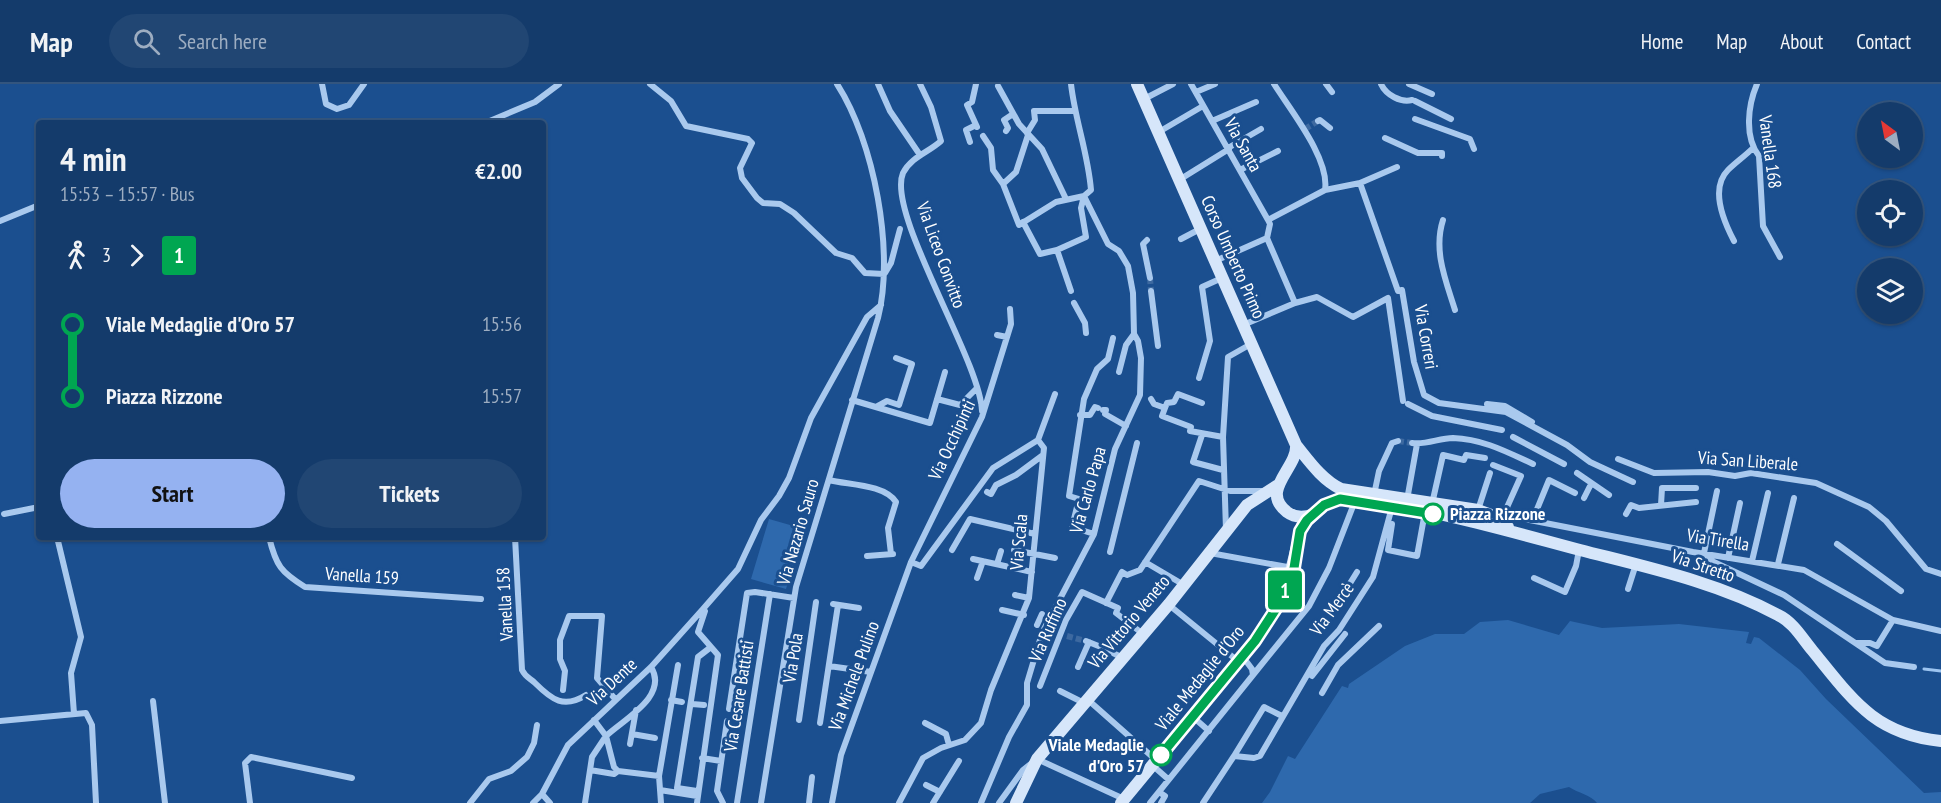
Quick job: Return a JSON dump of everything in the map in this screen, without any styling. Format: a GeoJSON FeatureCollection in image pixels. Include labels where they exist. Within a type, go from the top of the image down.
{"type":"FeatureCollection","features":[{"type":"Feature","properties":{"kind":"street"},"geometry":{"type":"LineString","coordinates":[[322,84],[327,104],[337,109],[349,105],[364,84]]}},
{"type":"Feature","properties":{"kind":"street"},"geometry":{"type":"LineString","coordinates":[[494,120],[535,102],[559,84]]}},
{"type":"Feature","properties":{"kind":"street"},"geometry":{"type":"LineString","coordinates":[[650,84],[670,101],[686,126],[748,139],[752,143],[740,168],[742,178],[763,202],[780,204],[794,213],[836,254],[852,258],[865,273],[884,274]]}},
{"type":"Feature","properties":{"kind":"street"},"geometry":{"type":"LineString","coordinates":[[837,84],[872,162],[884,274]]}},
{"type":"Feature","properties":{"kind":"street"},"geometry":{"type":"LineString","coordinates":[[878,84],[890,111],[920,155]]}},
{"type":"Feature","properties":{"kind":"street","name":"Via Liceo Convitto"},"geometry":{"type":"LineString","coordinates":[[920,84],[931,107],[941,141],[910,163],[901,179],[907,212],[924,262],[977,388],[982,417]]}},
{"type":"Feature","properties":{"kind":"street"},"geometry":{"type":"LineString","coordinates":[[970,142],[966,130],[976,126],[967,105],[972,102],[976,84]]}},
{"type":"Feature","properties":{"kind":"street"},"geometry":{"type":"LineString","coordinates":[[983,136],[991,147],[993,170],[1004,184],[1014,218],[1019,225],[1066,199],[1084,196],[1091,190],[1088,160],[1074,111],[1071,84]]}},
{"type":"Feature","properties":{"kind":"street","name":"Corso Umberto Primo"},"geometry":{"type":"LineString","coordinates":[[1137,84],[1296,445],[1322,475]]}},
{"type":"Feature","properties":{"kind":"street"},"geometry":{"type":"LineString","coordinates":[[1143,100],[1173,84]]}},
{"type":"Feature","properties":{"kind":"street","name":"Via Santa"},"geometry":{"type":"LineString","coordinates":[[1191,84],[1269,222]]}},
{"type":"Feature","properties":{"kind":"street"},"geometry":{"type":"LineString","coordinates":[[1196,92],[1215,84]]}},
{"type":"Feature","properties":{"kind":"street"},"geometry":{"type":"LineString","coordinates":[[1274,84],[1322,163],[1327,181],[1325,190]]}},
{"type":"Feature","properties":{"kind":"street"},"geometry":{"type":"LineString","coordinates":[[1326,84],[1332,92]]}},
{"type":"Feature","properties":{"kind":"street"},"geometry":{"type":"LineString","coordinates":[[1381,84],[1383,89],[1396,98],[1406,102],[1413,101],[1451,119]]}},
{"type":"Feature","properties":{"kind":"street"},"geometry":{"type":"LineString","coordinates":[[1409,84],[1432,94]]}},
{"type":"Feature","properties":{"kind":"street","name":"Vanella 168"},"geometry":{"type":"LineString","coordinates":[[1757,84],[1749,109],[1753,148],[1759,156],[1763,226],[1780,257]]}},
{"type":"Feature","properties":{"kind":"street"},"geometry":{"type":"LineString","coordinates":[[998,86],[1013,114],[1027,134],[1035,138],[1042,149],[1066,199]]}},
{"type":"Feature","properties":{"kind":"street"},"geometry":{"type":"LineString","coordinates":[[1212,121],[1256,102]]}},
{"type":"Feature","properties":{"kind":"street"},"geometry":{"type":"LineString","coordinates":[[1157,133],[1203,106]]}},
{"type":"Feature","properties":{"kind":"street"},"geometry":{"type":"LineString","coordinates":[[1004,184],[1016,172],[1027,134],[1035,120],[1034,111],[1074,111]]}},
{"type":"Feature","properties":{"kind":"street"},"geometry":{"type":"LineString","coordinates":[[1006,131],[1008,128],[1004,120],[1013,114]]}},
{"type":"Feature","properties":{"kind":"street"},"geometry":{"type":"LineString","coordinates":[[1415,119],[1470,139],[1473,149]]}},
{"type":"Feature","properties":{"kind":"street"},"geometry":{"type":"LineString","coordinates":[[1318,121],[1320,120],[1330,128]]}},
{"type":"Feature","properties":{"kind":"street"},"geometry":{"type":"LineString","coordinates":[[1179,180],[1261,129]]}},
{"type":"Feature","properties":{"kind":"street"},"geometry":{"type":"LineString","coordinates":[[1385,138],[1418,153],[1442,153],[1442,156]]}},
{"type":"Feature","properties":{"kind":"street"},"geometry":{"type":"LineString","coordinates":[[1734,241],[1721,216],[1719,190],[1726,172],[1753,148]]}},
{"type":"Feature","properties":{"kind":"street"},"geometry":{"type":"LineString","coordinates":[[1240,170],[1278,151]]}},
{"type":"Feature","properties":{"kind":"street"},"geometry":{"type":"LineString","coordinates":[[1295,303],[1266,238],[1269,222],[1325,190],[1360,183],[1397,167]]}},
{"type":"Feature","properties":{"kind":"street","name":"Via Correri"},"geometry":{"type":"LineString","coordinates":[[1360,183],[1398,291],[1402,290],[1414,362],[1424,394],[1439,403],[1506,412],[1590,462],[1634,482]]}},
{"type":"Feature","properties":{"kind":"street"},"geometry":{"type":"LineString","coordinates":[[1023,222],[1040,254],[1057,250],[1083,239],[1086,231],[1081,208],[1084,196]]}},
{"type":"Feature","properties":{"kind":"street","name":"Via Carlo Papa"},"geometry":{"type":"LineString","coordinates":[[981,803],[1009,737],[1027,705],[1027,683],[1042,633],[1094,534],[1115,449],[1140,396],[1141,358],[1138,341],[1134,334],[1133,293],[1128,266],[1119,251],[1111,249],[1084,196]]}},
{"type":"Feature","properties":{"kind":"street"},"geometry":{"type":"LineString","coordinates":[[0,221],[36,206]]}},
{"type":"Feature","properties":{"kind":"street"},"geometry":{"type":"LineString","coordinates":[[1443,220],[1438,237],[1438,249],[1455,310]]}},
{"type":"Feature","properties":{"kind":"street"},"geometry":{"type":"LineString","coordinates":[[1181,239],[1200,228]]}},
{"type":"Feature","properties":{"kind":"street"},"geometry":{"type":"LineString","coordinates":[[884,274],[891,263],[900,229]]}},
{"type":"Feature","properties":{"kind":"street"},"geometry":{"type":"LineString","coordinates":[[1215,261],[1266,238]]}},
{"type":"Feature","properties":{"kind":"street"},"geometry":{"type":"LineString","coordinates":[[1147,240],[1143,244],[1149,278]]}},
{"type":"Feature","properties":{"kind":"street"},"geometry":{"type":"LineString","coordinates":[[1057,250],[1071,291]]}},
{"type":"Feature","properties":{"kind":"street","name":"Via Nazario Sauro"},"geometry":{"type":"LineString","coordinates":[[761,803],[794,598],[881,305],[884,274]]}},
{"type":"Feature","properties":{"kind":"street"},"geometry":{"type":"LineString","coordinates":[[1199,378],[1210,341],[1202,286],[1222,279]]}},
{"type":"Feature","properties":{"kind":"street"},"geometry":{"type":"LineString","coordinates":[[1151,291],[1158,346]]}},
{"type":"Feature","properties":{"kind":"street"},"geometry":{"type":"LineString","coordinates":[[1243,325],[1295,303],[1317,297],[1353,317],[1388,298],[1406,403],[1432,416],[1502,430]]}},
{"type":"Feature","properties":{"kind":"street"},"geometry":{"type":"LineString","coordinates":[[1074,303],[1085,323],[1086,333]]}},
{"type":"Feature","properties":{"kind":"street","name":"Via Dente"},"geometry":{"type":"LineString","coordinates":[[533,803],[542,794],[568,745],[651,667],[738,569],[761,520],[789,478],[811,418],[867,318],[881,305]]}},
{"type":"Feature","properties":{"kind":"street","name":"Via Occhipinti"},"geometry":{"type":"LineString","coordinates":[[911,562],[982,417],[1011,324],[1010,309]]}},
{"type":"Feature","properties":{"kind":"street"},"geometry":{"type":"LineString","coordinates":[[1119,372],[1126,345],[1134,334]]}},
{"type":"Feature","properties":{"kind":"street"},"geometry":{"type":"LineString","coordinates":[[997,335],[1007,337]]}},
{"type":"Feature","properties":{"kind":"street"},"geometry":{"type":"LineString","coordinates":[[1094,534],[1072,526],[1079,499],[1069,496],[1080,415],[1097,369],[1108,359],[1113,338]]}},
{"type":"Feature","properties":{"kind":"street"},"geometry":{"type":"LineString","coordinates":[[1226,531],[1223,437],[1228,357],[1251,344]]}},
{"type":"Feature","properties":{"kind":"street"},"geometry":{"type":"LineString","coordinates":[[876,407],[887,401],[899,405],[912,364],[896,358]]}},
{"type":"Feature","properties":{"kind":"street"},"geometry":{"type":"LineString","coordinates":[[852,400],[930,423],[945,372]]}},
{"type":"Feature","properties":{"kind":"street"},"geometry":{"type":"LineString","coordinates":[[937,399],[960,405],[977,388]]}},
{"type":"Feature","properties":{"kind":"street"},"geometry":{"type":"LineString","coordinates":[[911,562],[921,566],[975,489],[993,468],[1038,440],[1055,394]]}},
{"type":"Feature","properties":{"kind":"street"},"geometry":{"type":"LineString","coordinates":[[1202,403],[1178,394],[1174,402],[1167,403],[1162,416],[1191,427],[1190,431],[1223,437]]}},
{"type":"Feature","properties":{"kind":"street"},"geometry":{"type":"LineString","coordinates":[[1151,399],[1155,404],[1165,408]]}},
{"type":"Feature","properties":{"kind":"street"},"geometry":{"type":"LineString","coordinates":[[1487,404],[1505,406],[1533,421],[1531,425]]}},
{"type":"Feature","properties":{"kind":"street"},"geometry":{"type":"LineString","coordinates":[[1080,415],[1090,415],[1095,407],[1106,410],[1105,414],[1126,426]]}},
{"type":"Feature","properties":{"kind":"street"},"geometry":{"type":"LineString","coordinates":[[1202,435],[1193,462],[1223,470]]}},
{"type":"Feature","properties":{"kind":"street"},"geometry":{"type":"LineString","coordinates":[[1513,437],[1564,464]]}},
{"type":"Feature","properties":{"kind":"street"},"geometry":{"type":"LineString","coordinates":[[1407,496],[1414,443],[1427,444],[1450,438],[1477,440],[1533,464]]}},
{"type":"Feature","properties":{"kind":"street","name":"Via Scala"},"geometry":{"type":"LineString","coordinates":[[899,803],[923,758],[965,740],[981,723],[991,690],[1024,615],[1029,598],[1044,448],[1038,440]]}},
{"type":"Feature","properties":{"kind":"street"},"geometry":{"type":"LineString","coordinates":[[1375,491],[1379,471],[1392,443],[1397,441]]}},
{"type":"Feature","properties":{"kind":"street"},"geometry":{"type":"LineString","coordinates":[[1110,552],[1137,443]]}},
{"type":"Feature","properties":{"kind":"street"},"geometry":{"type":"LineString","coordinates":[[1106,603],[1122,572],[1127,574],[1140,570],[1199,481],[1224,489],[1272,488],[1296,456],[1296,445]]}},
{"type":"Feature","properties":{"kind":"street"},"geometry":{"type":"LineString","coordinates":[[987,492],[991,494],[996,485],[1016,475],[1043,455]]}},
{"type":"Feature","properties":{"kind":"street"},"geometry":{"type":"LineString","coordinates":[[1391,512],[1392,525],[1388,550],[1418,554],[1443,455],[1464,460],[1466,455],[1485,458]]}},
{"type":"Feature","properties":{"kind":"street","name":"Via San Liberale"},"geometry":{"type":"LineString","coordinates":[[1618,459],[1654,473],[1708,472],[1735,476],[1751,473],[1816,483],[1834,494],[1869,507],[1886,521],[1926,569],[1941,574]]}},
{"type":"Feature","properties":{"kind":"street"},"geometry":{"type":"LineString","coordinates":[[1493,465],[1521,476],[1499,515]]}},
{"type":"Feature","properties":{"kind":"street"},"geometry":{"type":"LineString","coordinates":[[1285,473],[1298,466],[1313,468],[1341,489],[1407,496],[1477,516],[1499,515],[1533,519],[1549,480],[1575,493]]}},
{"type":"Feature","properties":{"kind":"street"},"geometry":{"type":"LineString","coordinates":[[1477,516],[1490,473]]}},
{"type":"Feature","properties":{"kind":"street"},"geometry":{"type":"LineString","coordinates":[[1577,473],[1609,495]]}},
{"type":"Feature","properties":{"kind":"street"},"geometry":{"type":"LineString","coordinates":[[1322,475],[1328,489],[1324,505]]}},
{"type":"Feature","properties":{"kind":"street"},"geometry":{"type":"LineString","coordinates":[[829,480],[883,492],[894,498],[896,502],[888,528],[892,554],[867,556]]}},
{"type":"Feature","properties":{"kind":"street"},"geometry":{"type":"LineString","coordinates":[[1584,498],[1591,484]]}},
{"type":"Feature","properties":{"kind":"street"},"geometry":{"type":"LineString","coordinates":[[1272,488],[1289,513],[1301,517],[1314,514],[1324,505],[1340,499],[1391,512],[1430,504]]}},
{"type":"Feature","properties":{"kind":"street","name":"Via Vittorio Veneto"},"geometry":{"type":"LineString","coordinates":[[999,803],[1023,770],[1037,759],[1184,585],[1247,505],[1272,488]]}},
{"type":"Feature","properties":{"kind":"street"},"geometry":{"type":"LineString","coordinates":[[1661,505],[1662,488],[1696,489]]}},
{"type":"Feature","properties":{"kind":"street"},"geometry":{"type":"LineString","coordinates":[[1704,554],[1717,491]]}},
{"type":"Feature","properties":{"kind":"street"},"geometry":{"type":"LineString","coordinates":[[1752,561],[1768,493]]}},
{"type":"Feature","properties":{"kind":"street"},"geometry":{"type":"LineString","coordinates":[[1778,564],[1794,498]]}},
{"type":"Feature","properties":{"kind":"street"},"geometry":{"type":"LineString","coordinates":[[1150,803],[1309,606],[1329,568],[1355,501]]}},
{"type":"Feature","properties":{"kind":"street"},"geometry":{"type":"LineString","coordinates":[[1626,514],[1631,505],[1639,508],[1696,502]]}},
{"type":"Feature","properties":{"kind":"street"},"geometry":{"type":"LineString","coordinates":[[1728,558],[1740,503]]}},
{"type":"Feature","properties":{"kind":"street"},"geometry":{"type":"LineString","coordinates":[[4,514],[36,508]]}},
{"type":"Feature","properties":{"kind":"street","name":"Via Mercè"},"geometry":{"type":"LineString","coordinates":[[1234,756],[1260,756],[1324,646],[1339,630],[1373,577],[1391,512]]}},
{"type":"Feature","properties":{"kind":"street","name":"Viale Medaglie d'Oro"},"geometry":{"type":"LineString","coordinates":[[1122,801],[1241,660],[1279,604],[1294,568],[1300,531],[1314,514]]}},
{"type":"Feature","properties":{"kind":"street"},"geometry":{"type":"LineString","coordinates":[[1499,515],[1515,532]]}},
{"type":"Feature","properties":{"kind":"street","name":"Via Tirella"},"geometry":{"type":"LineString","coordinates":[[1499,515],[1533,519],[1704,554],[1778,564],[1821,577],[1893,620],[1941,631]]}},
{"type":"Feature","properties":{"kind":"street","name":"Via Stretto"},"geometry":{"type":"LineString","coordinates":[[1477,516],[1515,532],[1636,564],[1719,590],[1786,619],[1841,685],[1874,718],[1893,730],[1910,736],[1941,741]]}},
{"type":"Feature","properties":{"kind":"street"},"geometry":{"type":"LineString","coordinates":[[952,549],[970,519],[1035,534]]}},
{"type":"Feature","properties":{"kind":"street"},"geometry":{"type":"LineString","coordinates":[[58,540],[81,637],[71,673],[74,714]]}},
{"type":"Feature","properties":{"kind":"street","name":"Vanella 159"},"geometry":{"type":"LineString","coordinates":[[270,540],[273,556],[282,572],[305,587],[481,599]]}},
{"type":"Feature","properties":{"kind":"street","name":"Vanella 158"},"geometry":{"type":"LineString","coordinates":[[515,540],[519,565],[522,670],[525,677],[558,702],[572,702],[586,695]]}},
{"type":"Feature","properties":{"kind":"street"},"geometry":{"type":"LineString","coordinates":[[1837,544],[1901,591]]}},
{"type":"Feature","properties":{"kind":"street"},"geometry":{"type":"LineString","coordinates":[[1534,578],[1565,592],[1576,566],[1579,549]]}},
{"type":"Feature","properties":{"kind":"street"},"geometry":{"type":"LineString","coordinates":[[1014,550],[1055,558]]}},
{"type":"Feature","properties":{"kind":"street"},"geometry":{"type":"LineString","coordinates":[[997,564],[1001,551]]}},
{"type":"Feature","properties":{"kind":"street"},"geometry":{"type":"LineString","coordinates":[[1693,552],[1784,595],[1886,663],[1914,667]]}},
{"type":"Feature","properties":{"kind":"street"},"geometry":{"type":"LineString","coordinates":[[1210,553],[1294,568]]}},
{"type":"Feature","properties":{"kind":"street"},"geometry":{"type":"LineString","coordinates":[[973,559],[1032,572]]}},
{"type":"Feature","properties":{"kind":"street"},"geometry":{"type":"LineString","coordinates":[[977,578],[983,561]]}},
{"type":"Feature","properties":{"kind":"street","name":"Via Michele Pulino"},"geometry":{"type":"LineString","coordinates":[[832,803],[841,755],[911,562]]}},
{"type":"Feature","properties":{"kind":"street"},"geometry":{"type":"LineString","coordinates":[[1145,562],[1184,585]]}},
{"type":"Feature","properties":{"kind":"street"},"geometry":{"type":"LineString","coordinates":[[1628,588],[1636,564]]}},
{"type":"Feature","properties":{"kind":"street"},"geometry":{"type":"LineString","coordinates":[[1329,568],[1340,567]]}},
{"type":"Feature","properties":{"kind":"street"},"geometry":{"type":"LineString","coordinates":[[1331,614],[1357,572]]}},
{"type":"Feature","properties":{"kind":"street","name":"Via Ruffino"},"geometry":{"type":"LineString","coordinates":[[1040,686],[1066,620],[1082,592],[1118,608],[1116,613],[1143,634]]}},
{"type":"Feature","properties":{"kind":"street"},"geometry":{"type":"LineString","coordinates":[[729,709],[747,593],[794,598]]}},
{"type":"Feature","properties":{"kind":"street","name":"Via Cesare Battisti"},"geometry":{"type":"LineString","coordinates":[[737,803],[770,594]]}},
{"type":"Feature","properties":{"kind":"street"},"geometry":{"type":"LineString","coordinates":[[1015,595],[1029,598]]}},
{"type":"Feature","properties":{"kind":"street","name":"Via Pola"},"geometry":{"type":"LineString","coordinates":[[799,720],[816,602]]}},
{"type":"Feature","properties":{"kind":"street"},"geometry":{"type":"LineString","coordinates":[[820,723],[829,666],[835,604],[859,608]]}},
{"type":"Feature","properties":{"kind":"street"},"geometry":{"type":"LineString","coordinates":[[1168,604],[1252,669],[1253,675]]}},
{"type":"Feature","properties":{"kind":"street"},"geometry":{"type":"LineString","coordinates":[[697,797],[718,655],[698,632],[705,611],[703,609]]}},
{"type":"Feature","properties":{"kind":"street"},"geometry":{"type":"LineString","coordinates":[[1002,610],[1024,615]]}},
{"type":"Feature","properties":{"kind":"street"},"geometry":{"type":"LineString","coordinates":[[1037,625],[1042,614]]}},
{"type":"Feature","properties":{"kind":"street"},"geometry":{"type":"LineString","coordinates":[[563,690],[565,671],[560,659],[561,640],[569,616],[602,616],[597,678],[616,700]]}},
{"type":"Feature","properties":{"kind":"street"},"geometry":{"type":"LineString","coordinates":[[1856,643],[1870,643],[1877,646],[1893,620]]}},
{"type":"Feature","properties":{"kind":"street"},"geometry":{"type":"LineString","coordinates":[[1322,693],[1338,665],[1379,626]]}},
{"type":"Feature","properties":{"kind":"street"},"geometry":{"type":"LineString","coordinates":[[1312,676],[1345,634]]}},
{"type":"Feature","properties":{"kind":"street"},"geometry":{"type":"LineString","coordinates":[[1078,667],[1087,642],[1123,657]]}},
{"type":"Feature","properties":{"kind":"street"},"geometry":{"type":"LineString","coordinates":[[697,797],[677,788],[698,657],[711,647]]}},
{"type":"Feature","properties":{"kind":"street"},"geometry":{"type":"LineString","coordinates":[[661,803],[659,776],[678,665]]}},
{"type":"Feature","properties":{"kind":"street"},"geometry":{"type":"LineString","coordinates":[[829,666],[871,672]]}},
{"type":"Feature","properties":{"kind":"street"},"geometry":{"type":"LineString","coordinates":[[585,803],[592,757],[606,736],[654,692],[655,674],[651,667]]}},
{"type":"Feature","properties":{"kind":"street"},"geometry":{"type":"LineString","coordinates":[[1060,690],[1086,701],[1154,763],[1168,779]]}},
{"type":"Feature","properties":{"kind":"street"},"geometry":{"type":"LineString","coordinates":[[671,700],[682,702]]}},
{"type":"Feature","properties":{"kind":"street"},"geometry":{"type":"LineString","coordinates":[[153,701],[165,803]]}},
{"type":"Feature","properties":{"kind":"street"},"geometry":{"type":"LineString","coordinates":[[692,704],[704,705]]}},
{"type":"Feature","properties":{"kind":"street"},"geometry":{"type":"LineString","coordinates":[[1203,803],[1264,707],[1283,714]]}},
{"type":"Feature","properties":{"kind":"street"},"geometry":{"type":"LineString","coordinates":[[630,744],[636,710]]}},
{"type":"Feature","properties":{"kind":"street"},"geometry":{"type":"LineString","coordinates":[[0,720],[86,713],[92,721],[96,803]]}},
{"type":"Feature","properties":{"kind":"street"},"geometry":{"type":"LineString","coordinates":[[1193,717],[1209,730]]}},
{"type":"Feature","properties":{"kind":"street"},"geometry":{"type":"LineString","coordinates":[[594,720],[606,736],[614,767],[618,771]]}},
{"type":"Feature","properties":{"kind":"street"},"geometry":{"type":"LineString","coordinates":[[723,803],[717,791],[727,721]]}},
{"type":"Feature","properties":{"kind":"street"},"geometry":{"type":"LineString","coordinates":[[925,723],[946,734],[949,745]]}},
{"type":"Feature","properties":{"kind":"street"},"geometry":{"type":"LineString","coordinates":[[470,803],[489,778],[511,771],[527,757],[534,743],[537,725]]}},
{"type":"Feature","properties":{"kind":"street"},"geometry":{"type":"LineString","coordinates":[[632,734],[655,738]]}},
{"type":"Feature","properties":{"kind":"street"},"geometry":{"type":"LineString","coordinates":[[250,803],[245,763],[251,757],[352,778]]}},
{"type":"Feature","properties":{"kind":"street"},"geometry":{"type":"LineString","coordinates":[[702,758],[721,761]]}},
{"type":"Feature","properties":{"kind":"street"},"geometry":{"type":"LineString","coordinates":[[1037,759],[1122,801]]}},
{"type":"Feature","properties":{"kind":"street","name":"Via Vittorio Veneto"},"geometry":{"type":"LineString","coordinates":[[1016,803],[1037,759]]}},
{"type":"Feature","properties":{"kind":"street"},"geometry":{"type":"LineString","coordinates":[[933,803],[959,761]]}},
{"type":"Feature","properties":{"kind":"street"},"geometry":{"type":"LineString","coordinates":[[590,770],[614,774],[618,771],[659,776]]}},
{"type":"Feature","properties":{"kind":"street"},"geometry":{"type":"LineString","coordinates":[[809,803],[812,777]]}},
{"type":"Feature","properties":{"kind":"street"},"geometry":{"type":"LineString","coordinates":[[926,785],[940,792]]}},
{"type":"Feature","properties":{"kind":"street"},"geometry":{"type":"LineString","coordinates":[[660,790],[697,797]]}},
{"type":"Feature","properties":{"kind":"street"},"geometry":{"type":"LineString","coordinates":[[1159,792],[1165,796],[1161,803]]}},
{"type":"Feature","properties":{"kind":"street"},"geometry":{"type":"LineString","coordinates":[[542,794],[550,803]]}},
{"type":"Feature","properties":{"kind":"shaded area"},"geometry":{"type":"Polygon","coordinates":[[[769,519],[804,529],[786,589],[751,579],[769,519]]]}},
{"type":"Feature","properties":{"kind":"shaded area"},"geometry":{"type":"Polygon","coordinates":[[[1508,620],[1559,635],[1570,621],[1602,628],[1679,624],[1749,632],[1746,643],[1751,644],[1754,637],[1759,638],[1800,670],[1826,699],[1924,793],[1941,792],[1941,803],[1597,803],[1569,787],[1540,794],[1530,803],[1262,803],[1288,756],[1295,759],[1342,686],[1348,688],[1349,684],[1405,646],[1435,634],[1464,634],[1480,622],[1508,620]]]}},
{"type":"Feature","properties":{"kind":"waterway"},"geometry":{"type":"LineString","coordinates":[[1924,669],[1941,671]]}},
{"type":"Feature","properties":{"kind":"tunnel"},"geometry":{"type":"LineString","coordinates":[[1305,129],[1318,121]]}},
{"type":"Feature","properties":{"kind":"tunnel"},"geometry":{"type":"LineString","coordinates":[[1150,278],[1151,291]]}},
{"type":"Feature","properties":{"kind":"tunnel"},"geometry":{"type":"LineString","coordinates":[[1398,441],[1412,443]]}},
{"type":"Feature","properties":{"kind":"tunnel"},"geometry":{"type":"LineString","coordinates":[[1067,636],[1086,641]]}},
{"type":"Feature","properties":{"kind":"bus line","name":"1"},"geometry":{"type":"LineString","coordinates":[[1161,755],[1255,641],[1279,604],[1294,568],[1300,531],[1307,520],[1320,511],[1324,505],[1340,499],[1433,514]]}},
{"type":"Feature","properties":{"kind":"place","name":"Piazza Rizzone"},"geometry":{"type":"Point","coordinates":[1433,514]}},
{"type":"Feature","properties":{"kind":"place","name":"Viale Medaglie d'Oro 57"},"geometry":{"type":"Point","coordinates":[1161,755]}}]}
